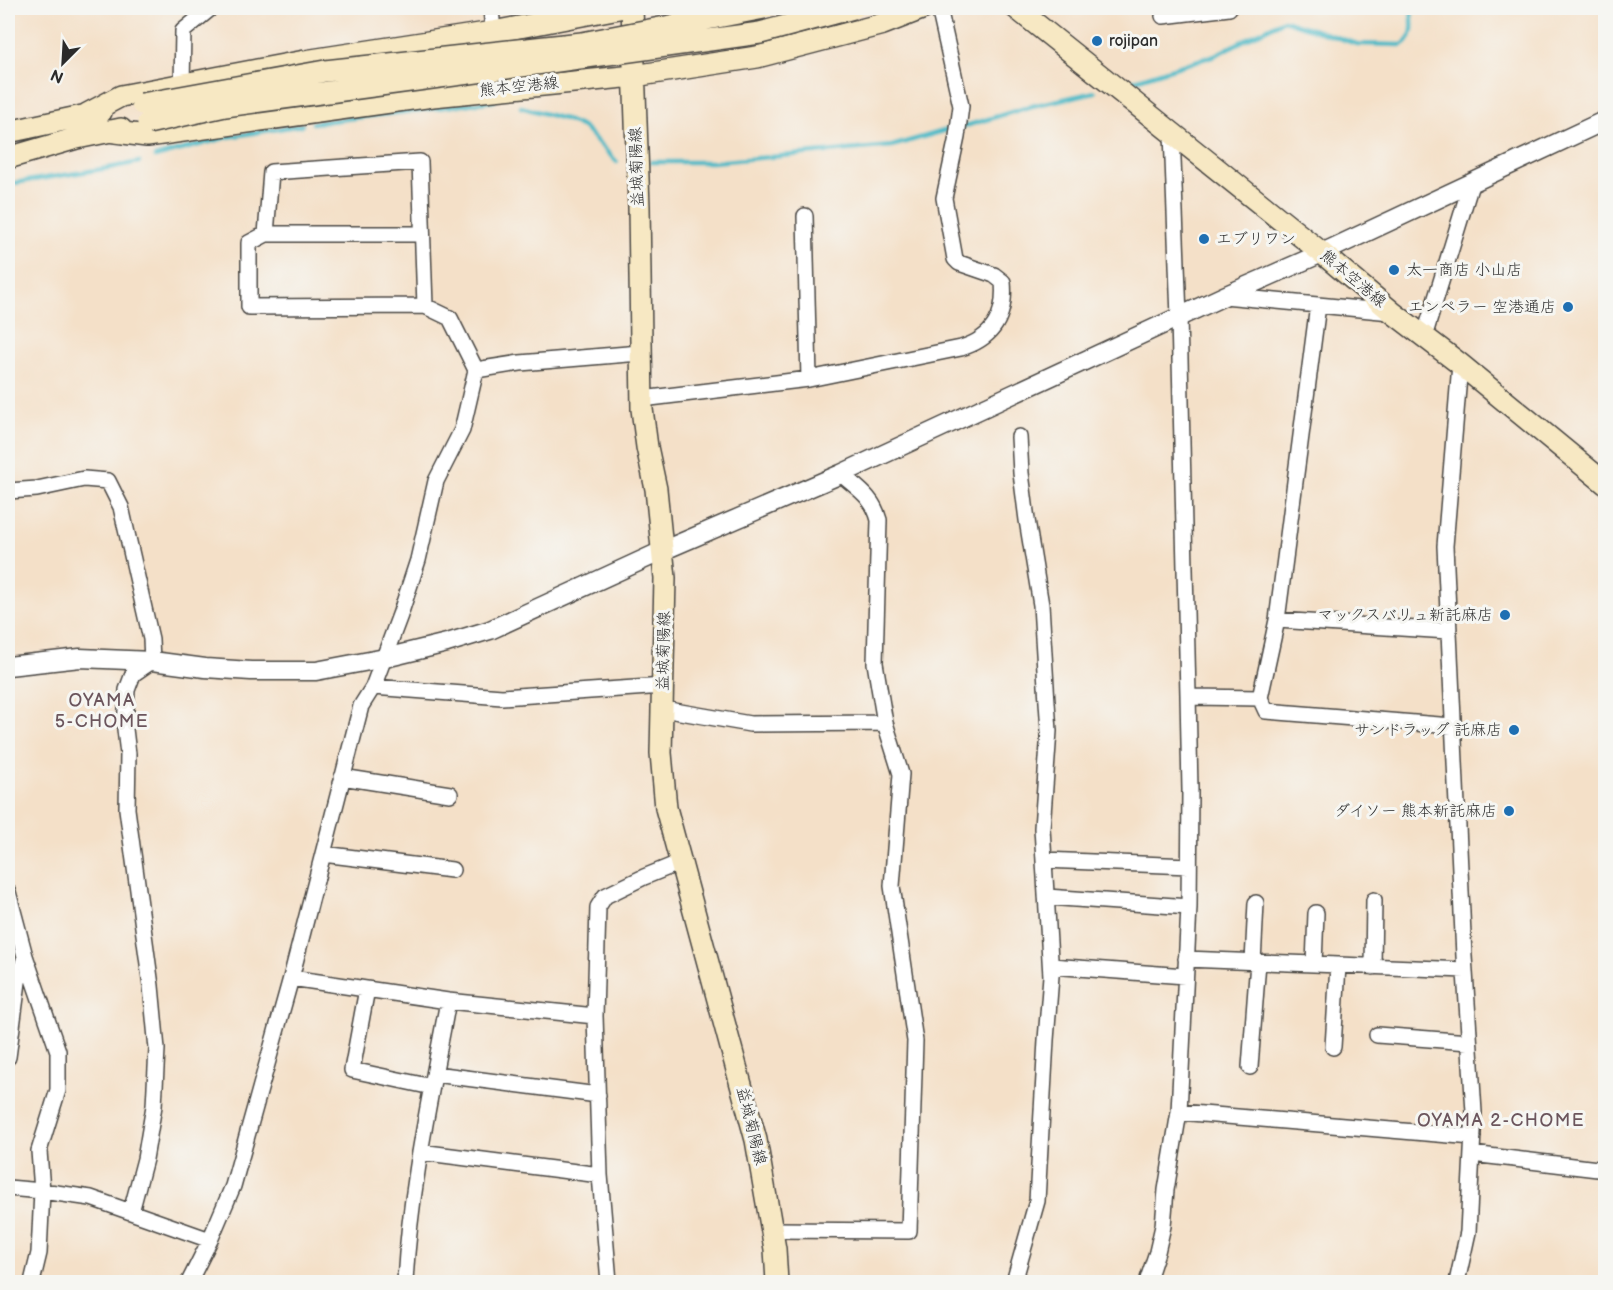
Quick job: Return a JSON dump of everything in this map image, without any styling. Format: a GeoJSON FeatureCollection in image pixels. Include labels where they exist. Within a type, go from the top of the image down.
{"type":"FeatureCollection","features":[{"type":"Feature","properties":{"kind":"main road","name":"熊本空港線"},"geometry":{"type":"LineString","coordinates":[[87,114],[121,96],[305,61],[493,32],[619,8]]}},
{"type":"Feature","properties":{"kind":"main road","name":"益城菊陽線"},"geometry":{"type":"LineString","coordinates":[[632,8],[639,207],[642,399],[647,447],[656,489],[665,579],[661,753],[666,808],[756,1140],[772,1230],[777,1282]]}},
{"type":"Feature","properties":{"kind":"main road","name":"熊本空港線"},"geometry":{"type":"LineString","coordinates":[[8,158],[108,131],[145,113],[325,71],[582,42],[764,8]]}},
{"type":"Feature","properties":{"kind":"main road","name":"熊本空港線"},"geometry":{"type":"LineString","coordinates":[[8,132],[87,114],[145,113],[225,106],[760,33],[853,8]]}},
{"type":"Feature","properties":{"kind":"main road","name":"熊本空港線"},"geometry":{"type":"LineString","coordinates":[[108,131],[147,136],[432,96],[634,75],[757,57],[883,24],[924,8]]}},
{"type":"Feature","properties":{"kind":"main road","name":"熊本空港線"},"geometry":{"type":"LineString","coordinates":[[1016,8],[1322,253],[1392,312],[1460,364],[1605,484]]}},
{"type":"Feature","properties":{"kind":"street"},"geometry":{"type":"LineString","coordinates":[[182,85],[183,31],[211,8]]}},
{"type":"Feature","properties":{"kind":"street"},"geometry":{"type":"LineString","coordinates":[[491,8],[493,32]]}},
{"type":"Feature","properties":{"kind":"street"},"geometry":{"type":"LineString","coordinates":[[642,399],[809,379],[970,345],[985,338],[1000,316],[1004,293],[1003,282],[994,274],[959,263],[955,259],[944,198],[962,106],[939,8]]}},
{"type":"Feature","properties":{"kind":"street"},"geometry":{"type":"LineString","coordinates":[[1163,16],[1229,8]]}},
{"type":"Feature","properties":{"kind":"street"},"geometry":{"type":"LineString","coordinates":[[8,666],[80,658],[152,661],[204,668],[316,671],[385,658],[490,630],[662,551],[841,474],[1605,120]]}},
{"type":"Feature","properties":{"kind":"street"},"geometry":{"type":"LineString","coordinates":[[1147,1282],[1163,1226],[1166,1190],[1179,1112],[1189,907],[1188,695],[1172,133]]}},
{"type":"Feature","properties":{"kind":"street"},"geometry":{"type":"LineString","coordinates":[[266,234],[272,172],[420,162],[425,306]]}},
{"type":"Feature","properties":{"kind":"street"},"geometry":{"type":"LineString","coordinates":[[1424,337],[1471,184]]}},
{"type":"Feature","properties":{"kind":"street"},"geometry":{"type":"LineString","coordinates":[[805,216],[809,379]]}},
{"type":"Feature","properties":{"kind":"street"},"geometry":{"type":"LineString","coordinates":[[189,1282],[233,1186],[291,978],[361,706],[374,687],[385,658],[418,560],[436,481],[462,430],[476,370],[450,318],[425,306],[249,308],[249,243],[266,234],[422,234]]}},
{"type":"Feature","properties":{"kind":"street"},"geometry":{"type":"LineString","coordinates":[[1224,296],[1392,312]]}},
{"type":"Feature","properties":{"kind":"street"},"geometry":{"type":"LineString","coordinates":[[1318,305],[1277,620],[1260,698],[1266,711],[1452,726]]}},
{"type":"Feature","properties":{"kind":"street"},"geometry":{"type":"LineString","coordinates":[[476,370],[520,363],[640,353]]}},
{"type":"Feature","properties":{"kind":"street"},"geometry":{"type":"LineString","coordinates":[[1456,1282],[1468,1232],[1474,1112],[1444,546],[1460,364]]}},
{"type":"Feature","properties":{"kind":"street"},"geometry":{"type":"LineString","coordinates":[[1014,1282],[1037,1201],[1051,976],[1042,828],[1048,731],[1047,702],[1041,605],[1027,520],[1019,437]]}},
{"type":"Feature","properties":{"kind":"street"},"geometry":{"type":"LineString","coordinates":[[772,1230],[909,1231],[915,1041],[892,886],[901,774],[885,723],[875,663],[879,520],[870,499],[841,474]]}},
{"type":"Feature","properties":{"kind":"street"},"geometry":{"type":"LineString","coordinates":[[8,491],[37,489],[84,479],[108,482],[121,507],[151,639],[152,661]]}},
{"type":"Feature","properties":{"kind":"street"},"geometry":{"type":"LineString","coordinates":[[1277,620],[1448,630]]}},
{"type":"Feature","properties":{"kind":"street"},"geometry":{"type":"LineString","coordinates":[[131,1212],[145,1158],[154,1106],[157,1049],[151,986],[127,808],[128,754],[125,729],[127,690],[133,674],[152,661]]}},
{"type":"Feature","properties":{"kind":"street"},"geometry":{"type":"LineString","coordinates":[[374,687],[502,697],[664,686]]}},
{"type":"Feature","properties":{"kind":"street"},"geometry":{"type":"LineString","coordinates":[[1188,695],[1260,698]]}},
{"type":"Feature","properties":{"kind":"street"},"geometry":{"type":"LineString","coordinates":[[663,709],[750,724],[885,723]]}},
{"type":"Feature","properties":{"kind":"street"},"geometry":{"type":"LineString","coordinates":[[342,777],[450,794]]}},
{"type":"Feature","properties":{"kind":"street"},"geometry":{"type":"LineString","coordinates":[[323,854],[408,871],[452,870]]}},
{"type":"Feature","properties":{"kind":"street"},"geometry":{"type":"LineString","coordinates":[[1044,860],[1189,866]]}},
{"type":"Feature","properties":{"kind":"street"},"geometry":{"type":"LineString","coordinates":[[609,1282],[600,1175],[595,1016],[598,907],[605,896],[681,862]]}},
{"type":"Feature","properties":{"kind":"street"},"geometry":{"type":"LineString","coordinates":[[8,892],[25,956],[58,1051],[58,1090],[39,1151],[42,1191],[39,1253],[32,1282]]}},
{"type":"Feature","properties":{"kind":"street"},"geometry":{"type":"LineString","coordinates":[[1047,897],[1189,907]]}},
{"type":"Feature","properties":{"kind":"street"},"geometry":{"type":"LineString","coordinates":[[1373,967],[1374,900]]}},
{"type":"Feature","properties":{"kind":"street"},"geometry":{"type":"LineString","coordinates":[[1250,1067],[1257,903]]}},
{"type":"Feature","properties":{"kind":"street"},"geometry":{"type":"LineString","coordinates":[[1314,964],[1316,914]]}},
{"type":"Feature","properties":{"kind":"street"},"geometry":{"type":"LineString","coordinates":[[8,1057],[10,1021],[25,956]]}},
{"type":"Feature","properties":{"kind":"street"},"geometry":{"type":"LineString","coordinates":[[1186,959],[1465,970]]}},
{"type":"Feature","properties":{"kind":"street"},"geometry":{"type":"LineString","coordinates":[[1051,966],[1185,976]]}},
{"type":"Feature","properties":{"kind":"street"},"geometry":{"type":"LineString","coordinates":[[1333,1047],[1338,966]]}},
{"type":"Feature","properties":{"kind":"street"},"geometry":{"type":"LineString","coordinates":[[291,978],[448,1001],[595,1016]]}},
{"type":"Feature","properties":{"kind":"street"},"geometry":{"type":"LineString","coordinates":[[367,989],[352,1070],[433,1081],[598,1095]]}},
{"type":"Feature","properties":{"kind":"street"},"geometry":{"type":"LineString","coordinates":[[405,1282],[407,1248],[420,1152],[448,1001]]}},
{"type":"Feature","properties":{"kind":"street"},"geometry":{"type":"LineString","coordinates":[[1377,1035],[1469,1042]]}},
{"type":"Feature","properties":{"kind":"street"},"geometry":{"type":"LineString","coordinates":[[1179,1112],[1473,1137]]}},
{"type":"Feature","properties":{"kind":"street"},"geometry":{"type":"LineString","coordinates":[[420,1152],[600,1175]]}},
{"type":"Feature","properties":{"kind":"street"},"geometry":{"type":"LineString","coordinates":[[1472,1154],[1605,1170]]}},
{"type":"Feature","properties":{"kind":"street"},"geometry":{"type":"LineString","coordinates":[[8,1188],[91,1198],[210,1240]]}},
{"type":"Feature","properties":{"kind":"waterway"},"geometry":{"type":"LineString","coordinates":[[1129,82],[1215,55],[1284,20],[1357,44],[1402,45],[1411,33],[1411,8]]}},
{"type":"Feature","properties":{"kind":"waterway"},"geometry":{"type":"LineString","coordinates":[[962,127],[1032,106],[1095,92]]}},
{"type":"Feature","properties":{"kind":"waterway"},"geometry":{"type":"LineString","coordinates":[[313,123],[494,101]]}},
{"type":"Feature","properties":{"kind":"waterway"},"geometry":{"type":"LineString","coordinates":[[521,107],[583,127],[617,162]]}},
{"type":"Feature","properties":{"kind":"waterway"},"geometry":{"type":"LineString","coordinates":[[155,157],[228,137],[302,125]]}},
{"type":"Feature","properties":{"kind":"waterway"},"geometry":{"type":"LineString","coordinates":[[651,162],[713,162],[892,146],[954,128]]}},
{"type":"Feature","properties":{"kind":"waterway"},"geometry":{"type":"LineString","coordinates":[[8,184],[139,162]]}},
{"type":"Feature","properties":{"kind":"place","name":"rojipan"},"geometry":{"type":"Point","coordinates":[1097,41]}},
{"type":"Feature","properties":{"kind":"place","name":"エブリワン"},"geometry":{"type":"Point","coordinates":[1204,239]}},
{"type":"Feature","properties":{"kind":"place","name":"太一商店 小山店"},"geometry":{"type":"Point","coordinates":[1394,270]}},
{"type":"Feature","properties":{"kind":"place","name":"エンペラー 空港通店"},"geometry":{"type":"Point","coordinates":[1568,307]}},
{"type":"Feature","properties":{"kind":"place","name":"マックスバリュ新託麻店"},"geometry":{"type":"Point","coordinates":[1505,615]}},
{"type":"Feature","properties":{"kind":"place","name":"サンドラッグ 託麻店"},"geometry":{"type":"Point","coordinates":[1514,730]}},
{"type":"Feature","properties":{"kind":"place","name":"ダイソー 熊本新託麻店"},"geometry":{"type":"Point","coordinates":[1509,811]}},
{"type":"Feature","properties":{"kind":"district","name":"OYAMA 5-CHOME"},"geometry":{"type":"Point","coordinates":[102,710]}},
{"type":"Feature","properties":{"kind":"district","name":"OYAMA 2-CHOME"},"geometry":{"type":"Point","coordinates":[1501,1120]}}]}
